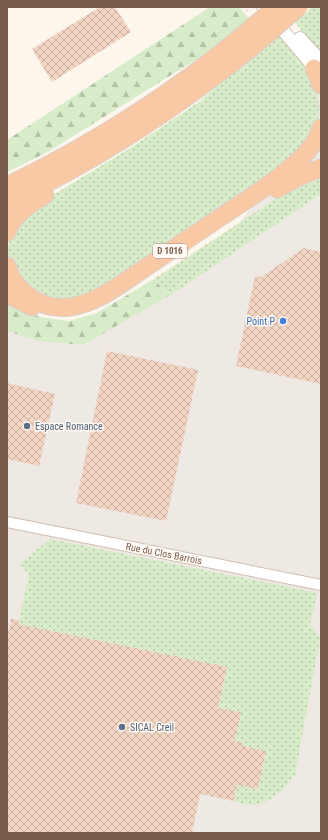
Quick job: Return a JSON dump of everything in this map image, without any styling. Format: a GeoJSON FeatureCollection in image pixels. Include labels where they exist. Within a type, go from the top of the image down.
{"type":"FeatureCollection","features":[{"type":"Feature","properties":{"kind":"highway"},"geometry":{"type":"LineString","coordinates":[[7,203],[77,167],[136,131],[214,78],[247,42],[274,7]]}},
{"type":"Feature","properties":{"kind":"highway"},"geometry":{"type":"LineString","coordinates":[[7,186],[54,162],[136,112],[192,74],[247,42],[299,7]]}},
{"type":"Feature","properties":{"kind":"highway"},"geometry":{"type":"LineString","coordinates":[[319,68],[321,85]]}},
{"type":"Feature","properties":{"kind":"highway","name":"D 1016"},"geometry":{"type":"LineString","coordinates":[[7,266],[13,280],[20,289],[28,296],[39,302],[52,306],[63,307],[85,303],[121,284],[274,180],[297,162],[317,141],[321,128]]}},
{"type":"Feature","properties":{"kind":"highway"},"geometry":{"type":"LineString","coordinates":[[7,232],[14,218],[28,206],[83,172],[136,131]]}},
{"type":"Feature","properties":{"kind":"highway","name":"D 1016"},"geometry":{"type":"LineString","coordinates":[[7,294],[37,310],[50,314],[63,315],[90,309],[125,289],[279,188],[301,176],[321,168]]}},
{"type":"Feature","properties":{"kind":"street"},"geometry":{"type":"LineString","coordinates":[[262,7],[319,68]]}},
{"type":"Feature","properties":{"kind":"street"},"geometry":{"type":"LineString","coordinates":[[274,7],[319,68]]}},
{"type":"Feature","properties":{"kind":"street","name":"Rue du Clos Barrois"},"geometry":{"type":"LineString","coordinates":[[7,522],[321,585]]}},
{"type":"Feature","properties":{"kind":"shaded area"},"geometry":{"type":"Polygon","coordinates":[[[321,21],[321,833],[7,833],[7,315],[83,345],[203,268],[293,156],[321,21]]]}},
{"type":"Feature","properties":{"kind":"green space"},"geometry":{"type":"Polygon","coordinates":[[[210,7],[239,7],[249,18],[213,49],[46,153],[7,172],[7,140],[210,7]]]}},
{"type":"Feature","properties":{"kind":"green space"},"geometry":{"type":"Polygon","coordinates":[[[312,7],[321,7],[321,55],[295,22],[312,7]]]}},
{"type":"Feature","properties":{"kind":"green space"},"geometry":{"type":"Polygon","coordinates":[[[279,31],[305,61],[313,76],[318,94],[319,104],[315,129],[301,153],[143,265],[75,303],[42,299],[12,268],[8,257],[10,237],[35,206],[135,145],[199,102],[279,31]]]}},
{"type":"Feature","properties":{"kind":"green space"},"geometry":{"type":"Polygon","coordinates":[[[321,174],[321,194],[169,296],[154,279],[286,192],[321,174]]]}},
{"type":"Feature","properties":{"kind":"green space"},"geometry":{"type":"Polygon","coordinates":[[[154,279],[169,296],[83,345],[38,341],[7,331],[7,303],[40,317],[69,321],[97,313],[154,279]]]}},
{"type":"Feature","properties":{"kind":"green space"},"geometry":{"type":"Polygon","coordinates":[[[50,539],[318,593],[310,624],[320,639],[295,775],[281,791],[270,799],[257,804],[249,805],[234,801],[237,785],[258,789],[266,751],[242,746],[242,743],[235,741],[240,712],[218,708],[227,668],[18,624],[29,575],[20,564],[50,539]]]}},
{"type":"Feature","properties":{"kind":"building"},"geometry":{"type":"Polygon","coordinates":[[[100,7],[115,7],[131,32],[52,82],[32,49],[100,7]]]}},
{"type":"Feature","properties":{"kind":"building","name":"Point P"},"geometry":{"type":"Polygon","coordinates":[[[304,248],[321,252],[321,384],[236,366],[255,276],[261,277],[304,248]]]}},
{"type":"Feature","properties":{"kind":"building"},"geometry":{"type":"Polygon","coordinates":[[[107,351],[198,370],[166,521],[76,503],[107,351]]]}},
{"type":"Feature","properties":{"kind":"building","name":"Espace Romance"},"geometry":{"type":"Polygon","coordinates":[[[7,383],[55,394],[39,466],[7,459],[7,383]]]}},
{"type":"Feature","properties":{"kind":"building","name":"SICAL Creil"},"geometry":{"type":"Polygon","coordinates":[[[11,619],[19,620],[18,624],[227,667],[218,708],[241,712],[235,741],[243,743],[242,746],[266,751],[258,789],[237,785],[234,801],[200,794],[192,833],[7,833],[7,639],[11,619]]]}},
{"type":"Feature","properties":{"kind":"place","name":"Point P"},"geometry":{"type":"Point","coordinates":[283,321]}},
{"type":"Feature","properties":{"kind":"place","name":"Espace Romance"},"geometry":{"type":"Point","coordinates":[27,426]}},
{"type":"Feature","properties":{"kind":"place","name":"SICAL Creil"},"geometry":{"type":"Point","coordinates":[122,727]}}]}
